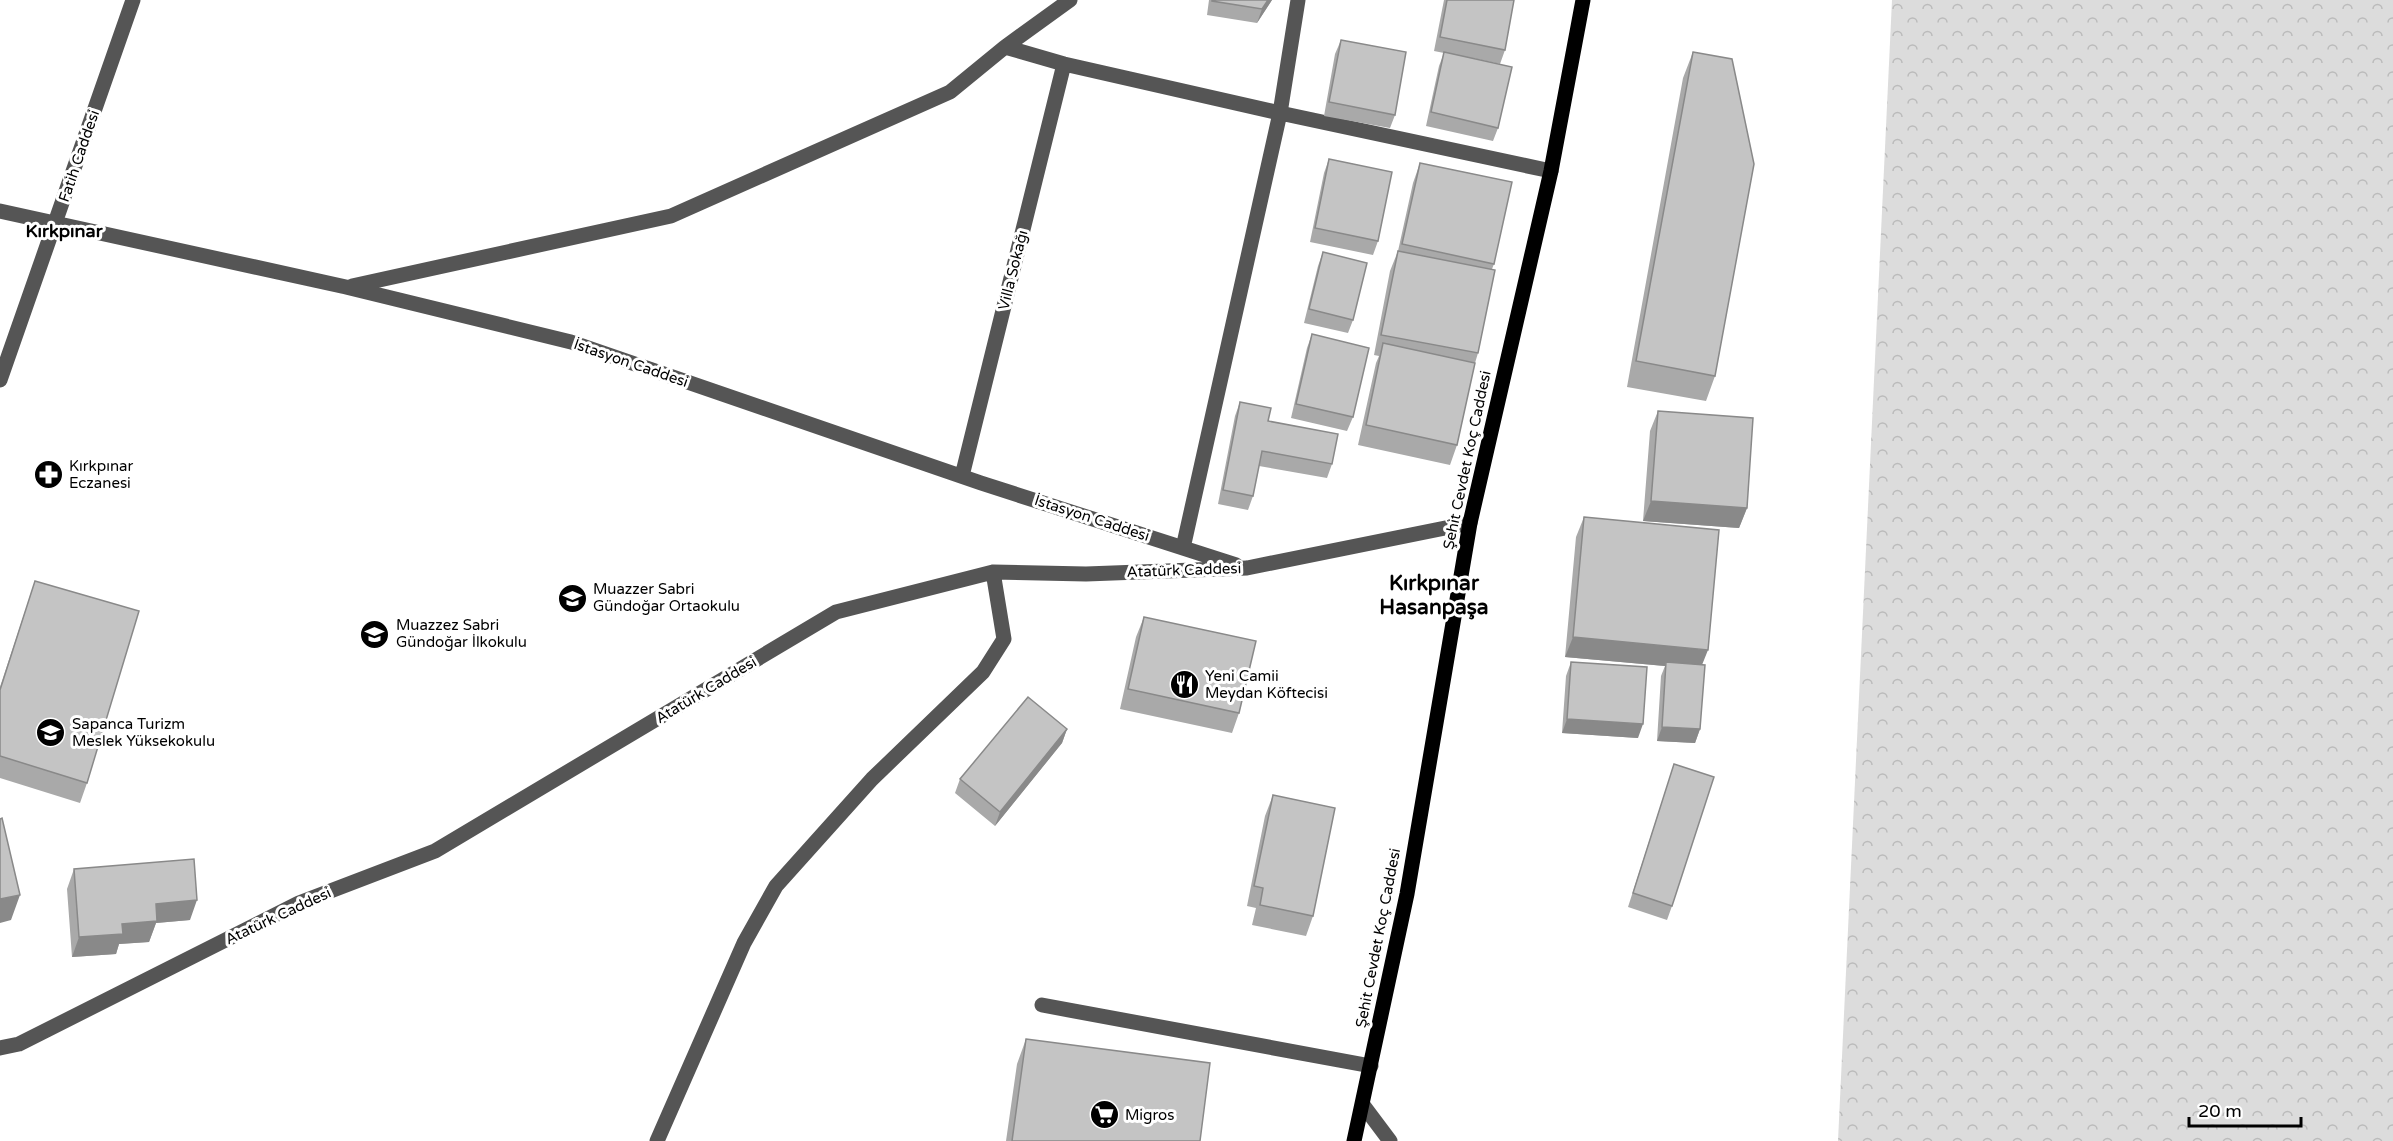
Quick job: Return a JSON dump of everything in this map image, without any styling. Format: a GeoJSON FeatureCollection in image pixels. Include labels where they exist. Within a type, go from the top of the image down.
{"type":"FeatureCollection","features":[{"type":"Feature","properties":{"kind":"main road","name":"Şehit Cevdet Koç Caddesi"},"geometry":{"type":"LineString","coordinates":[[1354,1141],[1407,894],[1470,524],[1551,171],[1582,0]]}},
{"type":"Feature","properties":{"kind":"street","name":"Fatih Caddesi"},"geometry":{"type":"LineString","coordinates":[[0,380],[133,0]]}},
{"type":"Feature","properties":{"kind":"street"},"geometry":{"type":"LineString","coordinates":[[346,287],[671,216],[950,92],[1005,47],[1070,0]]}},
{"type":"Feature","properties":{"kind":"street"},"geometry":{"type":"LineString","coordinates":[[1183,548],[1280,113],[1298,0]]}},
{"type":"Feature","properties":{"kind":"street"},"geometry":{"type":"LineString","coordinates":[[1005,47],[1064,64],[1551,171]]}},
{"type":"Feature","properties":{"kind":"street","name":"Villa Sokağı"},"geometry":{"type":"LineString","coordinates":[[962,476],[1064,64]]}},
{"type":"Feature","properties":{"kind":"street","name":"İstasyon Caddesi"},"geometry":{"type":"LineString","coordinates":[[0,211],[346,287],[570,342],[962,476],[1247,568]]}},
{"type":"Feature","properties":{"kind":"street","name":"Atatürk Caddesi"},"geometry":{"type":"LineString","coordinates":[[0,1048],[19,1044],[299,903],[435,851],[836,612],[993,572],[1086,574],[1247,568],[1470,524]]}},
{"type":"Feature","properties":{"kind":"street"},"geometry":{"type":"LineString","coordinates":[[657,1141],[744,943],[776,886],[872,779],[983,672],[1004,639],[993,572]]}},
{"type":"Feature","properties":{"kind":"street"},"geometry":{"type":"LineString","coordinates":[[1042,1005],[1371,1066]]}},
{"type":"Feature","properties":{"kind":"street"},"geometry":{"type":"LineString","coordinates":[[1363,1105],[1390,1141]]}},
{"type":"Feature","properties":{"kind":"green space"},"geometry":{"type":"Polygon","coordinates":[[[1892,0],[2393,0],[2393,1141],[1838,1141],[1892,0]]]}},
{"type":"Feature","properties":{"kind":"building"},"geometry":{"type":"Polygon","coordinates":[[[1212,0],[1268,0],[1262,9],[1212,0]]]}},
{"type":"Feature","properties":{"kind":"building"},"geometry":{"type":"Polygon","coordinates":[[[1447,0],[1514,0],[1505,50],[1440,37],[1447,0]]]}},
{"type":"Feature","properties":{"kind":"building"},"geometry":{"type":"Polygon","coordinates":[[[1341,40],[1406,52],[1395,115],[1329,102],[1341,40]]]}},
{"type":"Feature","properties":{"kind":"building"},"geometry":{"type":"Polygon","coordinates":[[[1444,52],[1512,67],[1498,128],[1431,112],[1444,52]]]}},
{"type":"Feature","properties":{"kind":"building"},"geometry":{"type":"Polygon","coordinates":[[[1693,52],[1732,59],[1754,164],[1715,376],[1636,361],[1693,52]]]}},
{"type":"Feature","properties":{"kind":"building"},"geometry":{"type":"Polygon","coordinates":[[[1329,159],[1392,172],[1378,241],[1315,228],[1329,159]]]}},
{"type":"Feature","properties":{"kind":"building"},"geometry":{"type":"Polygon","coordinates":[[[1420,163],[1512,182],[1494,264],[1402,244],[1420,163]]]}},
{"type":"Feature","properties":{"kind":"building"},"geometry":{"type":"Polygon","coordinates":[[[1398,251],[1495,270],[1478,353],[1381,335],[1398,251]]]}},
{"type":"Feature","properties":{"kind":"building"},"geometry":{"type":"Polygon","coordinates":[[[1323,252],[1367,263],[1353,320],[1309,309],[1323,252]]]}},
{"type":"Feature","properties":{"kind":"building"},"geometry":{"type":"Polygon","coordinates":[[[1312,334],[1369,348],[1353,417],[1296,404],[1312,334]]]}},
{"type":"Feature","properties":{"kind":"building"},"geometry":{"type":"Polygon","coordinates":[[[1383,343],[1475,363],[1457,445],[1366,425],[1383,343]]]}},
{"type":"Feature","properties":{"kind":"building"},"geometry":{"type":"Polygon","coordinates":[[[1240,402],[1271,408],[1268,421],[1338,434],[1332,464],[1262,451],[1253,496],[1223,490],[1240,402]]]}},
{"type":"Feature","properties":{"kind":"building"},"geometry":{"type":"Polygon","coordinates":[[[1658,411],[1753,418],[1747,508],[1651,501],[1658,411]]]}},
{"type":"Feature","properties":{"kind":"building"},"geometry":{"type":"Polygon","coordinates":[[[1584,517],[1719,530],[1708,650],[1573,637],[1584,517]]]}},
{"type":"Feature","properties":{"kind":"building","name":"Sapanca Turizm Meslek Yüksekokulu"},"geometry":{"type":"Polygon","coordinates":[[[35,581],[139,611],[87,783],[0,756],[0,690],[35,581]]]}},
{"type":"Feature","properties":{"kind":"building","name":"Yeni Camii Meydan Köftecisi"},"geometry":{"type":"Polygon","coordinates":[[[1144,617],[1256,641],[1239,713],[1128,689],[1144,617]]]}},
{"type":"Feature","properties":{"kind":"building"},"geometry":{"type":"Polygon","coordinates":[[[1571,662],[1647,667],[1643,724],[1567,719],[1571,662]]]}},
{"type":"Feature","properties":{"kind":"building"},"geometry":{"type":"Polygon","coordinates":[[[1666,662],[1705,665],[1700,729],[1662,727],[1666,662]]]}},
{"type":"Feature","properties":{"kind":"building"},"geometry":{"type":"Polygon","coordinates":[[[1028,697],[1067,729],[1000,812],[960,779],[1028,697]]]}},
{"type":"Feature","properties":{"kind":"building"},"geometry":{"type":"Polygon","coordinates":[[[1674,764],[1714,777],[1672,906],[1633,893],[1674,764]]]}},
{"type":"Feature","properties":{"kind":"building"},"geometry":{"type":"Polygon","coordinates":[[[1273,795],[1335,808],[1313,916],[1260,905],[1263,888],[1254,886],[1273,795]]]}},
{"type":"Feature","properties":{"kind":"building"},"geometry":{"type":"Polygon","coordinates":[[[2,818],[20,895],[0,899],[0,819],[2,818]]]}},
{"type":"Feature","properties":{"kind":"building"},"geometry":{"type":"Polygon","coordinates":[[[194,859],[197,900],[156,904],[157,921],[122,924],[123,934],[79,937],[74,869],[194,859]]]}},
{"type":"Feature","properties":{"kind":"building","name":"Migros"},"geometry":{"type":"Polygon","coordinates":[[[1026,1039],[1210,1063],[1200,1141],[1012,1141],[1026,1039]]]}},
{"type":"Feature","properties":{"kind":"place","name":"Kırkpınar Eczanesi"},"geometry":{"type":"Point","coordinates":[48,475]}},
{"type":"Feature","properties":{"kind":"place","name":"Muazzer Sabri Gündoğar Ortaokulu"},"geometry":{"type":"Point","coordinates":[572,598]}},
{"type":"Feature","properties":{"kind":"place","name":"Muazzez Sabri Gündoğar İlkokulu"},"geometry":{"type":"Point","coordinates":[375,634]}},
{"type":"Feature","properties":{"kind":"place","name":"Yeni Camii Meydan Köftecisi"},"geometry":{"type":"Point","coordinates":[1184,685]}},
{"type":"Feature","properties":{"kind":"place","name":"Sapanca Turizm Meslek Yüksekokulu"},"geometry":{"type":"Point","coordinates":[51,733]}},
{"type":"Feature","properties":{"kind":"place","name":"Migros"},"geometry":{"type":"Point","coordinates":[1104,1115]}},
{"type":"Feature","properties":{"kind":"district","name":"Kırkpınar"},"geometry":{"type":"Point","coordinates":[64,231]}},
{"type":"Feature","properties":{"kind":"district","name":"Kırkpınar Hasanpaşa"},"geometry":{"type":"Point","coordinates":[1434,595]}}]}
